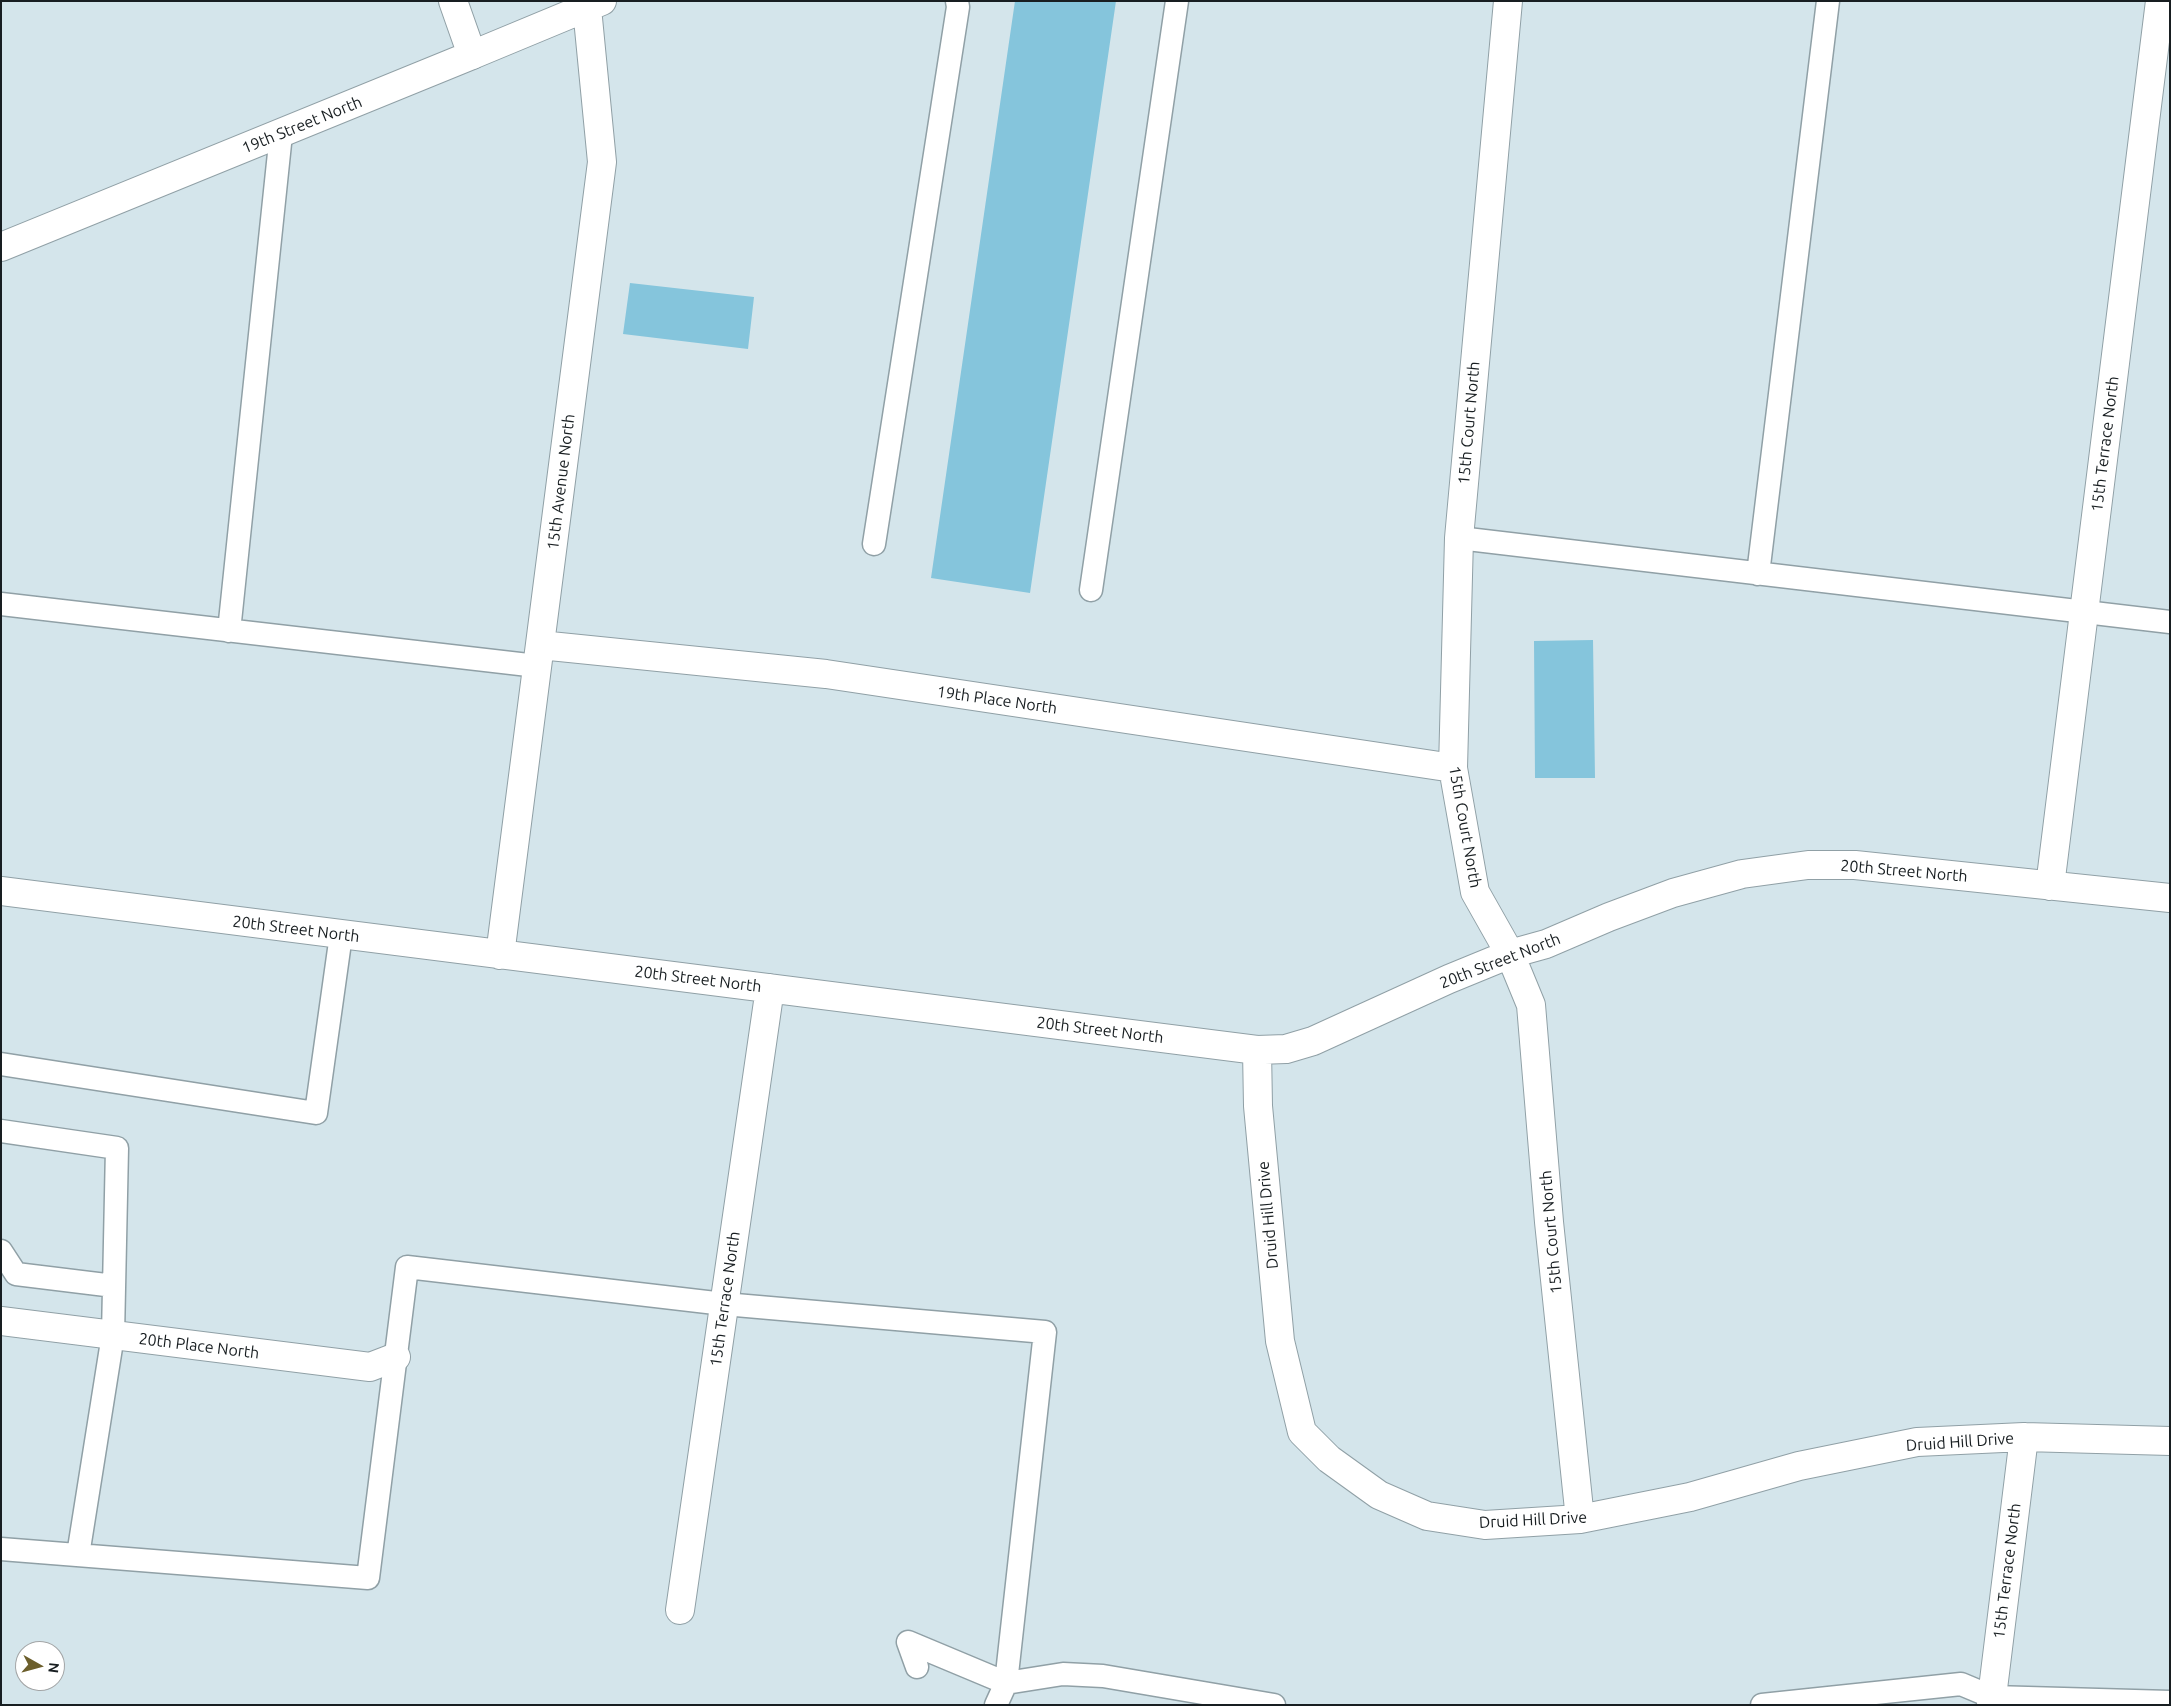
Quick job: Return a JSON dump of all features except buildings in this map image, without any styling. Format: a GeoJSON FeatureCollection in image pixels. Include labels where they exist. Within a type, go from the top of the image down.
{"type":"FeatureCollection","features":[{"type":"Feature","properties":{"kind":"street"},"geometry":{"type":"LineString","coordinates":[[453,1],[472,55]]}},
{"type":"Feature","properties":{"kind":"street","name":"15th Court North"},"geometry":{"type":"LineString","coordinates":[[1508,1],[1458,538],[1453,768],[1474,892],[1510,954],[1531,1005],[1549,1222],[1580,1519]]}},
{"type":"Feature","properties":{"kind":"street","name":"15th Terrace North"},"geometry":{"type":"LineString","coordinates":[[2050,886],[2160,1]]}},
{"type":"Feature","properties":{"kind":"street","name":"19th Street North"},"geometry":{"type":"LineString","coordinates":[[1,247],[595,5]]}},
{"type":"Feature","properties":{"kind":"street","name":"15th Avenue North"},"geometry":{"type":"LineString","coordinates":[[500,955],[602,162],[595,5]]}},
{"type":"Feature","properties":{"kind":"street","name":"19th Place North"},"geometry":{"type":"LineString","coordinates":[[538,656],[826,674],[1453,768]]}},
{"type":"Feature","properties":{"kind":"street","name":"20th Street North"},"geometry":{"type":"LineString","coordinates":[[1,891],[1257,1050],[1286,1048],[1313,1041],[1449,979],[1510,954],[1546,944],[1609,917],[1673,893],[1742,874],[1808,864],[1854,865],[2170,898]]}},
{"type":"Feature","properties":{"kind":"street","name":"15th Terrace North"},"geometry":{"type":"LineString","coordinates":[[680,1610],[770,988]]}},
{"type":"Feature","properties":{"kind":"street","name":"Druid Hill Drive"},"geometry":{"type":"LineString","coordinates":[[1257,1050],[1258,1106],[1280,1341],[1302,1432],[1329,1459],[1379,1495],[1427,1516],[1485,1526],[1580,1519],[1690,1497],[1799,1466],[1917,1442],[2024,1438],[2170,1441]]}},
{"type":"Feature","properties":{"kind":"street","name":"20th Place North"},"geometry":{"type":"LineString","coordinates":[[1,1321],[370,1366],[396,1357]]}},
{"type":"Feature","properties":{"kind":"street","name":"15th Terrace North"},"geometry":{"type":"LineString","coordinates":[[1991,1701],[2024,1438]]}},
{"type":"Feature","properties":{"kind":"lane"},"geometry":{"type":"LineString","coordinates":[[874,544],[958,7],[957,1]]}},
{"type":"Feature","properties":{"kind":"lane"},"geometry":{"type":"LineString","coordinates":[[1091,590],[1177,1]]}},
{"type":"Feature","properties":{"kind":"lane"},"geometry":{"type":"LineString","coordinates":[[1758,574],[1828,1]]}},
{"type":"Feature","properties":{"kind":"lane"},"geometry":{"type":"LineString","coordinates":[[229,631],[281,134]]}},
{"type":"Feature","properties":{"kind":"lane"},"geometry":{"type":"LineString","coordinates":[[1458,538],[2170,622]]}},
{"type":"Feature","properties":{"kind":"lane"},"geometry":{"type":"LineString","coordinates":[[1,604],[229,631],[538,656]]}},
{"type":"Feature","properties":{"kind":"lane"},"geometry":{"type":"LineString","coordinates":[[1,1064],[316,1113],[341,935]]}},
{"type":"Feature","properties":{"kind":"lane"},"geometry":{"type":"LineString","coordinates":[[1,1131],[117,1148],[113,1335],[78,1555]]}},
{"type":"Feature","properties":{"kind":"lane"},"geometry":{"type":"LineString","coordinates":[[1,1251],[16,1274],[114,1286]]}},
{"type":"Feature","properties":{"kind":"lane"},"geometry":{"type":"LineString","coordinates":[[1,1549],[368,1578],[407,1267],[724,1304],[1045,1332],[1006,1683],[996,1705]]}},
{"type":"Feature","properties":{"kind":"lane"},"geometry":{"type":"LineString","coordinates":[[917,1667],[908,1642],[1006,1683],[1063,1674],[1103,1676],[1274,1705]]}},
{"type":"Feature","properties":{"kind":"lane"},"geometry":{"type":"LineString","coordinates":[[1762,1705],[1961,1684],[1991,1701],[2170,1702]]}}]}
